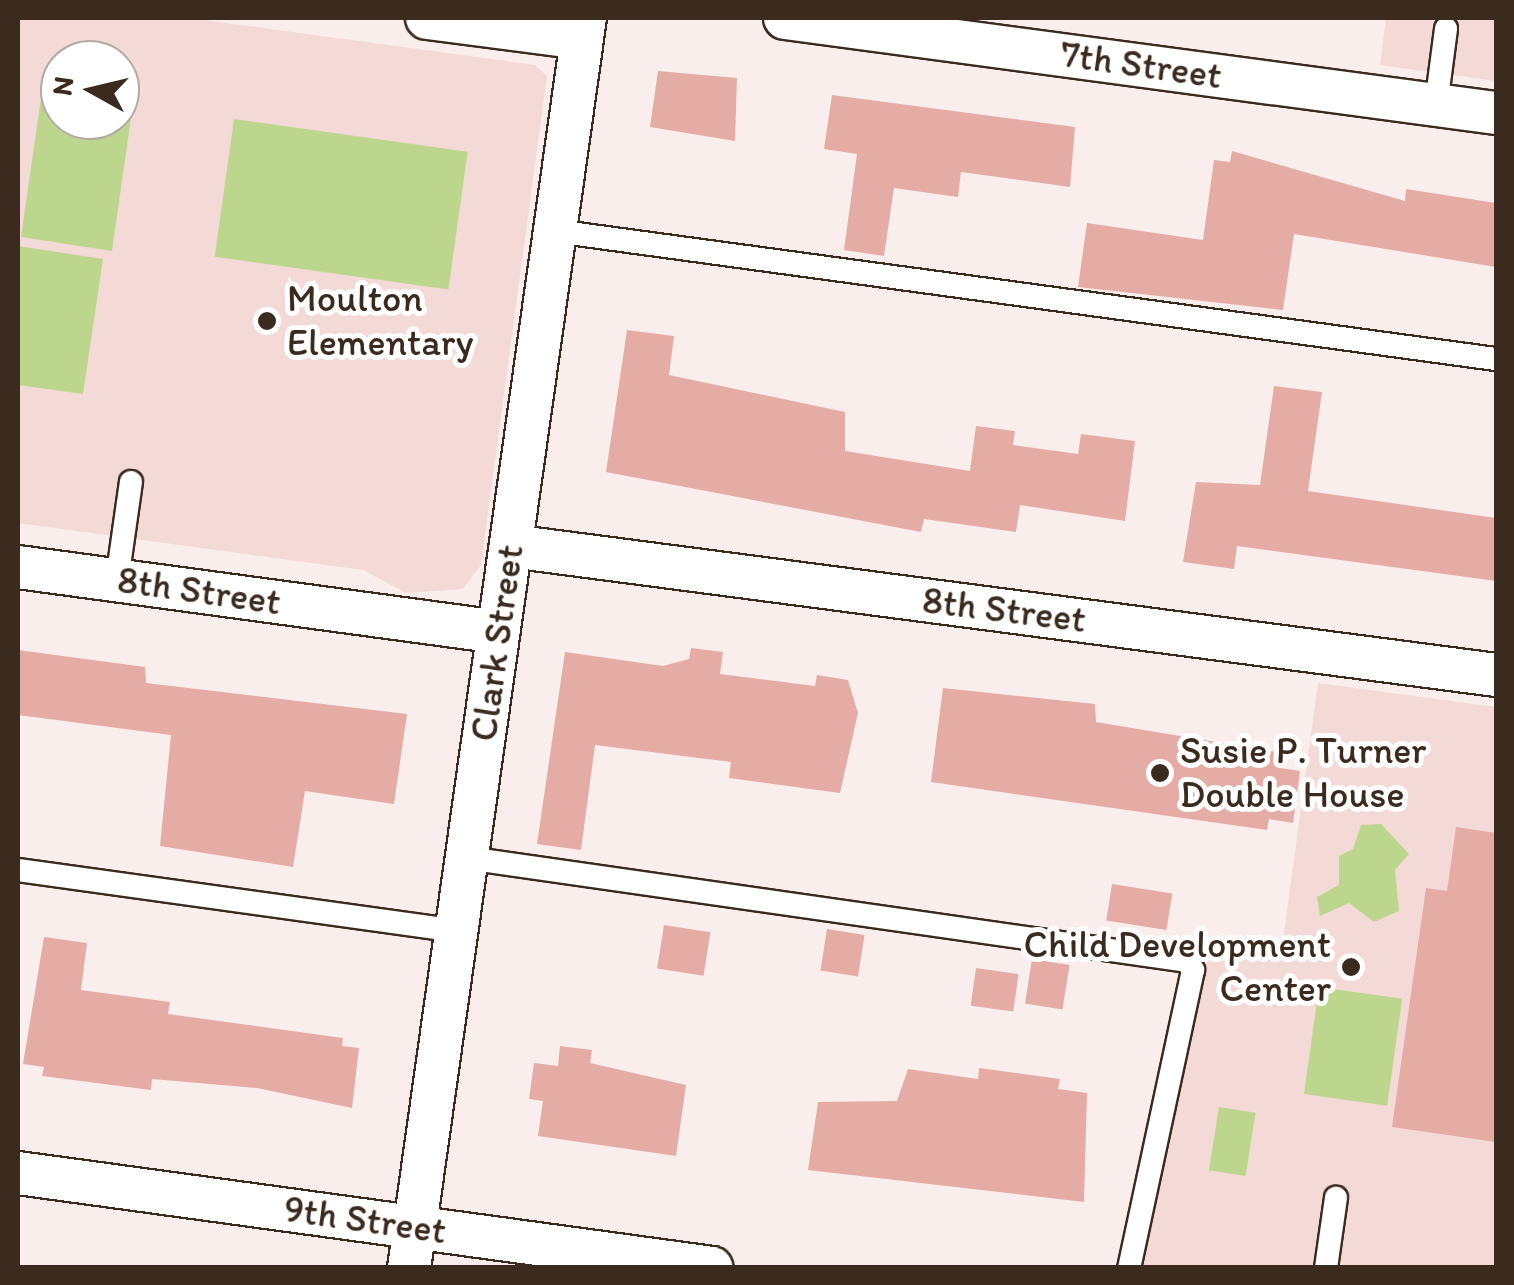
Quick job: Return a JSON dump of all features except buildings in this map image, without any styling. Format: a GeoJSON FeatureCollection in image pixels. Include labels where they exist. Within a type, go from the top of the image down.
{"type":"FeatureCollection","features":[{"type":"Feature","properties":{"kind":"street"},"geometry":{"type":"LineString","coordinates":[[427,18],[584,28]]}},
{"type":"Feature","properties":{"kind":"street","name":"7th Street"},"geometry":{"type":"LineString","coordinates":[[785,18],[1496,113]]}},
{"type":"Feature","properties":{"kind":"street","name":"Clark Street"},"geometry":{"type":"LineString","coordinates":[[412,1247],[584,28]]}},
{"type":"Feature","properties":{"kind":"street","name":"8th Street"},"geometry":{"type":"LineString","coordinates":[[511,546],[1496,675]]}},
{"type":"Feature","properties":{"kind":"street","name":"8th Street"},"geometry":{"type":"LineString","coordinates":[[18,567],[498,632]]}},
{"type":"Feature","properties":{"kind":"street","name":"9th Street"},"geometry":{"type":"LineString","coordinates":[[18,1173],[412,1247],[712,1268]]}},
{"type":"Feature","properties":{"kind":"lane"},"geometry":{"type":"LineString","coordinates":[[1436,104],[1446,29]]}},
{"type":"Feature","properties":{"kind":"lane"},"geometry":{"type":"LineString","coordinates":[[555,231],[1496,359]]}},
{"type":"Feature","properties":{"kind":"lane"},"geometry":{"type":"LineString","coordinates":[[117,580],[131,482]]}},
{"type":"Feature","properties":{"kind":"lane"},"geometry":{"type":"LineString","coordinates":[[467,858],[1187,961],[1193,970],[1129,1268]]}},
{"type":"Feature","properties":{"kind":"lane"},"geometry":{"type":"LineString","coordinates":[[18,870],[456,931]]}},
{"type":"Feature","properties":{"kind":"lane"},"geometry":{"type":"LineString","coordinates":[[1326,1268],[1336,1198]]}},
{"type":"Feature","properties":{"kind":"shaded area","name":"Moulton Elementary"},"geometry":{"type":"Polygon","coordinates":[[[18,18],[189,18],[535,65],[547,76],[481,565],[463,589],[406,593],[363,570],[18,523],[18,18]]]}},
{"type":"Feature","properties":{"kind":"shaded area"},"geometry":{"type":"Polygon","coordinates":[[[1386,18],[1496,18],[1496,81],[1380,65],[1386,18]]]}},
{"type":"Feature","properties":{"kind":"shaded area","name":"Child Development Center"},"geometry":{"type":"Polygon","coordinates":[[[1318,683],[1496,707],[1496,1267],[1139,1268],[1209,952],[1202,946],[1281,955],[1318,683]]]}},
{"type":"Feature","properties":{"kind":"green space"},"geometry":{"type":"Polygon","coordinates":[[[40,105],[40,140],[128,140],[112,251],[21,237],[40,105]]]}},
{"type":"Feature","properties":{"kind":"green space"},"geometry":{"type":"Polygon","coordinates":[[[234,119],[468,152],[448,289],[215,257],[234,119]]]}},
{"type":"Feature","properties":{"kind":"green space"},"geometry":{"type":"Polygon","coordinates":[[[18,246],[103,259],[83,394],[18,385],[18,246]]]}},
{"type":"Feature","properties":{"kind":"green space"},"geometry":{"type":"Polygon","coordinates":[[[1381,824],[1409,854],[1395,870],[1399,911],[1374,922],[1349,903],[1320,916],[1317,897],[1339,885],[1339,856],[1353,849],[1361,825],[1381,824]]]}},
{"type":"Feature","properties":{"kind":"green space"},"geometry":{"type":"Polygon","coordinates":[[[1319,987],[1402,999],[1387,1106],[1304,1094],[1319,987]]]}},
{"type":"Feature","properties":{"kind":"green space"},"geometry":{"type":"Polygon","coordinates":[[[1219,1107],[1256,1113],[1246,1176],[1209,1170],[1219,1107]]]}},
{"type":"Feature","properties":{"kind":"place","name":"Moulton Elementary"},"geometry":{"type":"Point","coordinates":[267,321]}},
{"type":"Feature","properties":{"kind":"place","name":"Susie P. Turner Double House"},"geometry":{"type":"Point","coordinates":[1160,773]}},
{"type":"Feature","properties":{"kind":"place","name":"Child Development Center"},"geometry":{"type":"Point","coordinates":[1351,967]}}]}
